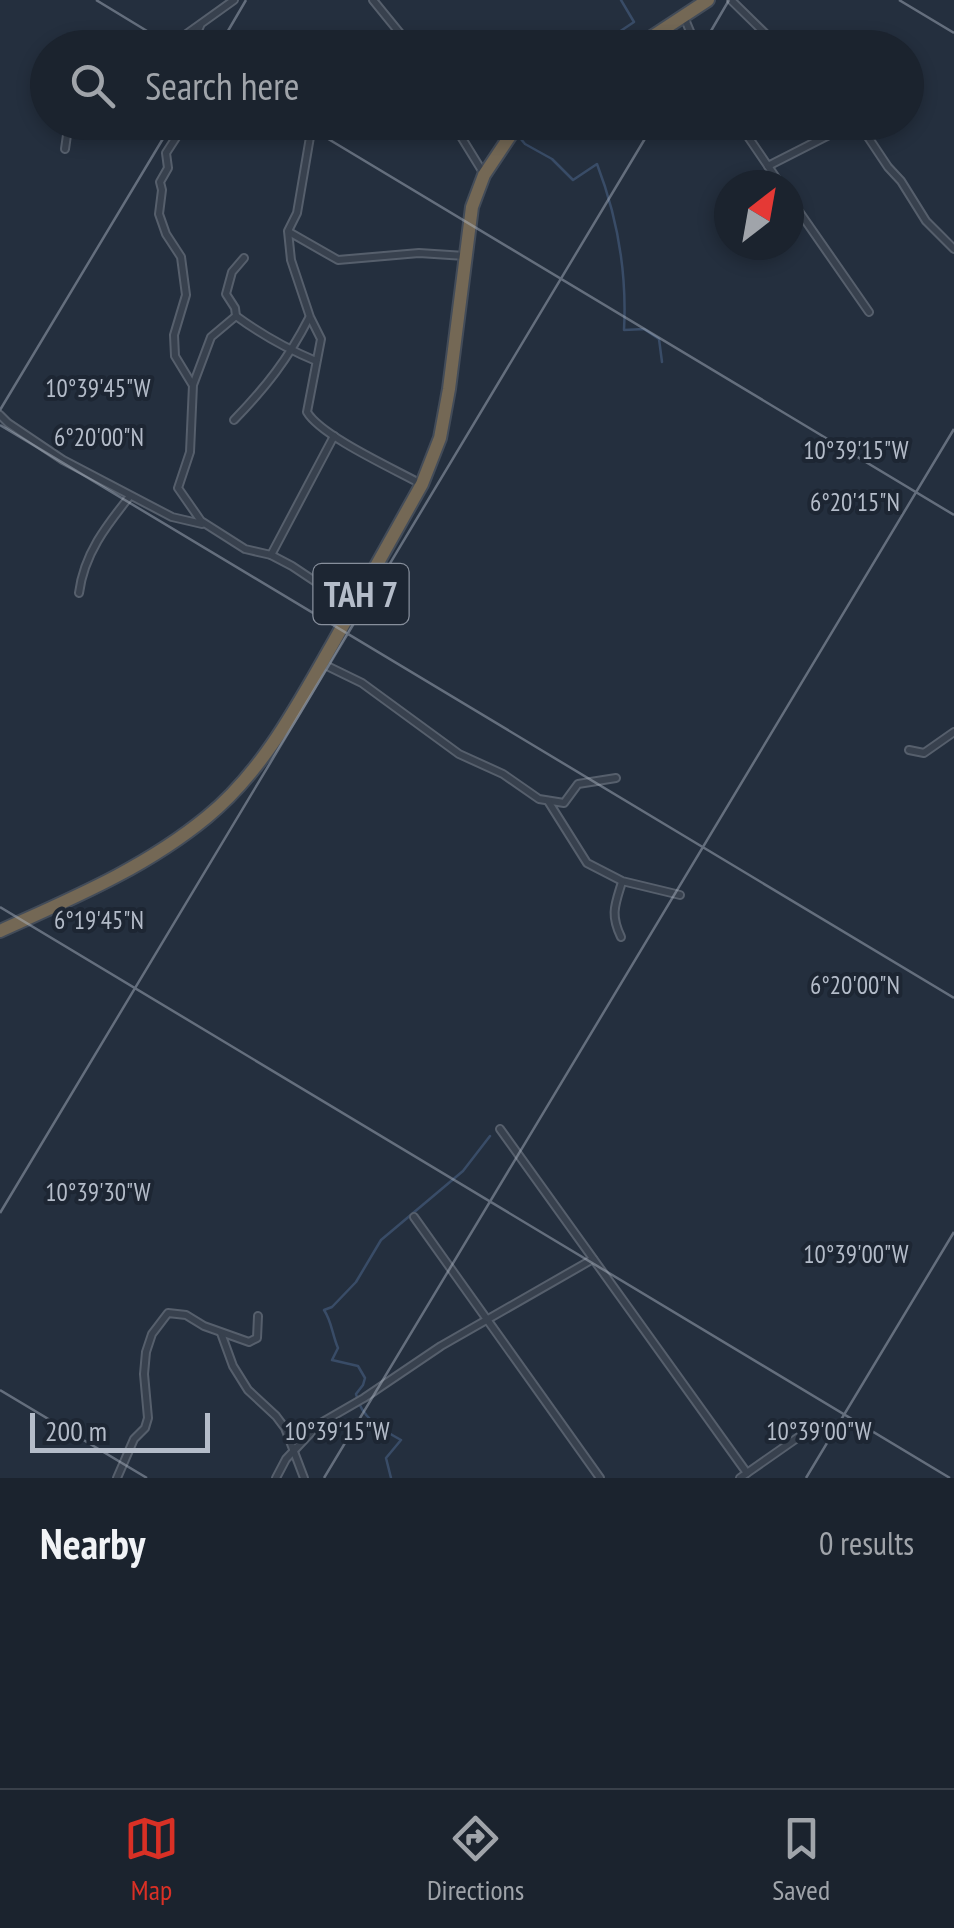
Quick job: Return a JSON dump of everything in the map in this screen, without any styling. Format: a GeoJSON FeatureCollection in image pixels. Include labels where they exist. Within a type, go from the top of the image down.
{"type":"FeatureCollection","features":[{"type":"Feature","properties":{"kind":"highway"},"geometry":{"type":"LineString","coordinates":[[661,30],[708,0]]}},
{"type":"Feature","properties":{"kind":"highway","name":"TAH 7"},"geometry":{"type":"LineString","coordinates":[[0,931],[154,857],[209,816],[266,755],[422,484],[440,438],[449,389],[472,208],[484,175],[507,140]]}},
{"type":"Feature","properties":{"kind":"street"},"geometry":{"type":"LineString","coordinates":[[194,30],[234,0]]}},
{"type":"Feature","properties":{"kind":"street"},"geometry":{"type":"LineString","coordinates":[[373,0],[397,30]]}},
{"type":"Feature","properties":{"kind":"street"},"geometry":{"type":"LineString","coordinates":[[731,0],[762,30]]}},
{"type":"Feature","properties":{"kind":"street"},"geometry":{"type":"LineString","coordinates":[[683,15],[689,30]]}},
{"type":"Feature","properties":{"kind":"street"},"geometry":{"type":"LineString","coordinates":[[198,30],[200,26]]}},
{"type":"Feature","properties":{"kind":"street"},"geometry":{"type":"LineString","coordinates":[[65,148],[66,140]]}},
{"type":"Feature","properties":{"kind":"street"},"geometry":{"type":"LineString","coordinates":[[174,140],[166,153],[168,168],[160,182],[159,214],[181,258],[186,295],[174,334],[175,356],[193,385]]}},
{"type":"Feature","properties":{"kind":"street"},"geometry":{"type":"LineString","coordinates":[[309,140],[297,213],[288,231],[290,260],[321,339],[307,412],[312,421],[334,436],[422,484]]}},
{"type":"Feature","properties":{"kind":"street"},"geometry":{"type":"LineString","coordinates":[[463,140],[484,175]]}},
{"type":"Feature","properties":{"kind":"street"},"geometry":{"type":"LineString","coordinates":[[750,140],[771,170]]}},
{"type":"Feature","properties":{"kind":"street"},"geometry":{"type":"LineString","coordinates":[[768,166],[819,140]]}},
{"type":"Feature","properties":{"kind":"street"},"geometry":{"type":"LineString","coordinates":[[870,140],[926,221],[954,249]]}},
{"type":"Feature","properties":{"kind":"street"},"geometry":{"type":"LineString","coordinates":[[804,219],[869,312]]}},
{"type":"Feature","properties":{"kind":"street"},"geometry":{"type":"LineString","coordinates":[[288,231],[338,260],[419,253],[465,256]]}},
{"type":"Feature","properties":{"kind":"street"},"geometry":{"type":"LineString","coordinates":[[244,258],[232,272],[226,294],[236,316],[266,338],[316,361]]}},
{"type":"Feature","properties":{"kind":"street"},"geometry":{"type":"LineString","coordinates":[[236,316],[211,336],[193,385],[190,452],[178,488],[201,521],[246,549],[272,555],[353,607]]}},
{"type":"Feature","properties":{"kind":"street"},"geometry":{"type":"LineString","coordinates":[[234,420],[265,389],[292,352],[310,317]]}},
{"type":"Feature","properties":{"kind":"street"},"geometry":{"type":"LineString","coordinates":[[0,415],[63,460],[172,516],[202,524]]}},
{"type":"Feature","properties":{"kind":"street"},"geometry":{"type":"LineString","coordinates":[[272,555],[334,436]]}},
{"type":"Feature","properties":{"kind":"street"},"geometry":{"type":"LineString","coordinates":[[79,594],[87,558],[130,496]]}},
{"type":"Feature","properties":{"kind":"street"},"geometry":{"type":"LineString","coordinates":[[322,663],[362,683],[459,754],[503,774],[539,798],[564,803],[578,784],[616,778]]}},
{"type":"Feature","properties":{"kind":"street"},"geometry":{"type":"LineString","coordinates":[[909,750],[924,753],[954,732]]}},
{"type":"Feature","properties":{"kind":"street"},"geometry":{"type":"LineString","coordinates":[[548,800],[586,863],[622,881],[680,894]]}},
{"type":"Feature","properties":{"kind":"street"},"geometry":{"type":"LineString","coordinates":[[622,881],[613,911],[622,938]]}},
{"type":"Feature","properties":{"kind":"street"},"geometry":{"type":"LineString","coordinates":[[500,1129],[743,1476],[810,1429]]}},
{"type":"Feature","properties":{"kind":"street"},"geometry":{"type":"LineString","coordinates":[[414,1217],[600,1478]]}},
{"type":"Feature","properties":{"kind":"street"},"geometry":{"type":"LineString","coordinates":[[276,1478],[286,1460],[319,1424],[488,1318],[593,1259]]}},
{"type":"Feature","properties":{"kind":"street"},"geometry":{"type":"LineString","coordinates":[[117,1478],[134,1439],[145,1428],[148,1418],[144,1374],[152,1334],[168,1313],[186,1315],[204,1326],[249,1342],[257,1338],[258,1316]]}},
{"type":"Feature","properties":{"kind":"street"},"geometry":{"type":"LineString","coordinates":[[221,1332],[233,1366],[248,1390],[285,1428],[304,1478]]}},
{"type":"Feature","properties":{"kind":"waterway"},"geometry":{"type":"LineString","coordinates":[[621,0],[634,22],[622,30]]}},
{"type":"Feature","properties":{"kind":"waterway"},"geometry":{"type":"LineString","coordinates":[[522,140],[552,159],[573,180],[597,164],[619,246],[624,330],[644,329],[659,339],[662,362]]}},
{"type":"Feature","properties":{"kind":"waterway"},"geometry":{"type":"LineString","coordinates":[[391,1478],[386,1458],[401,1440],[379,1427],[362,1410],[356,1394],[365,1378],[358,1366],[332,1360],[338,1348],[324,1310],[332,1307],[356,1282],[381,1240],[463,1171],[490,1136]]}}]}
